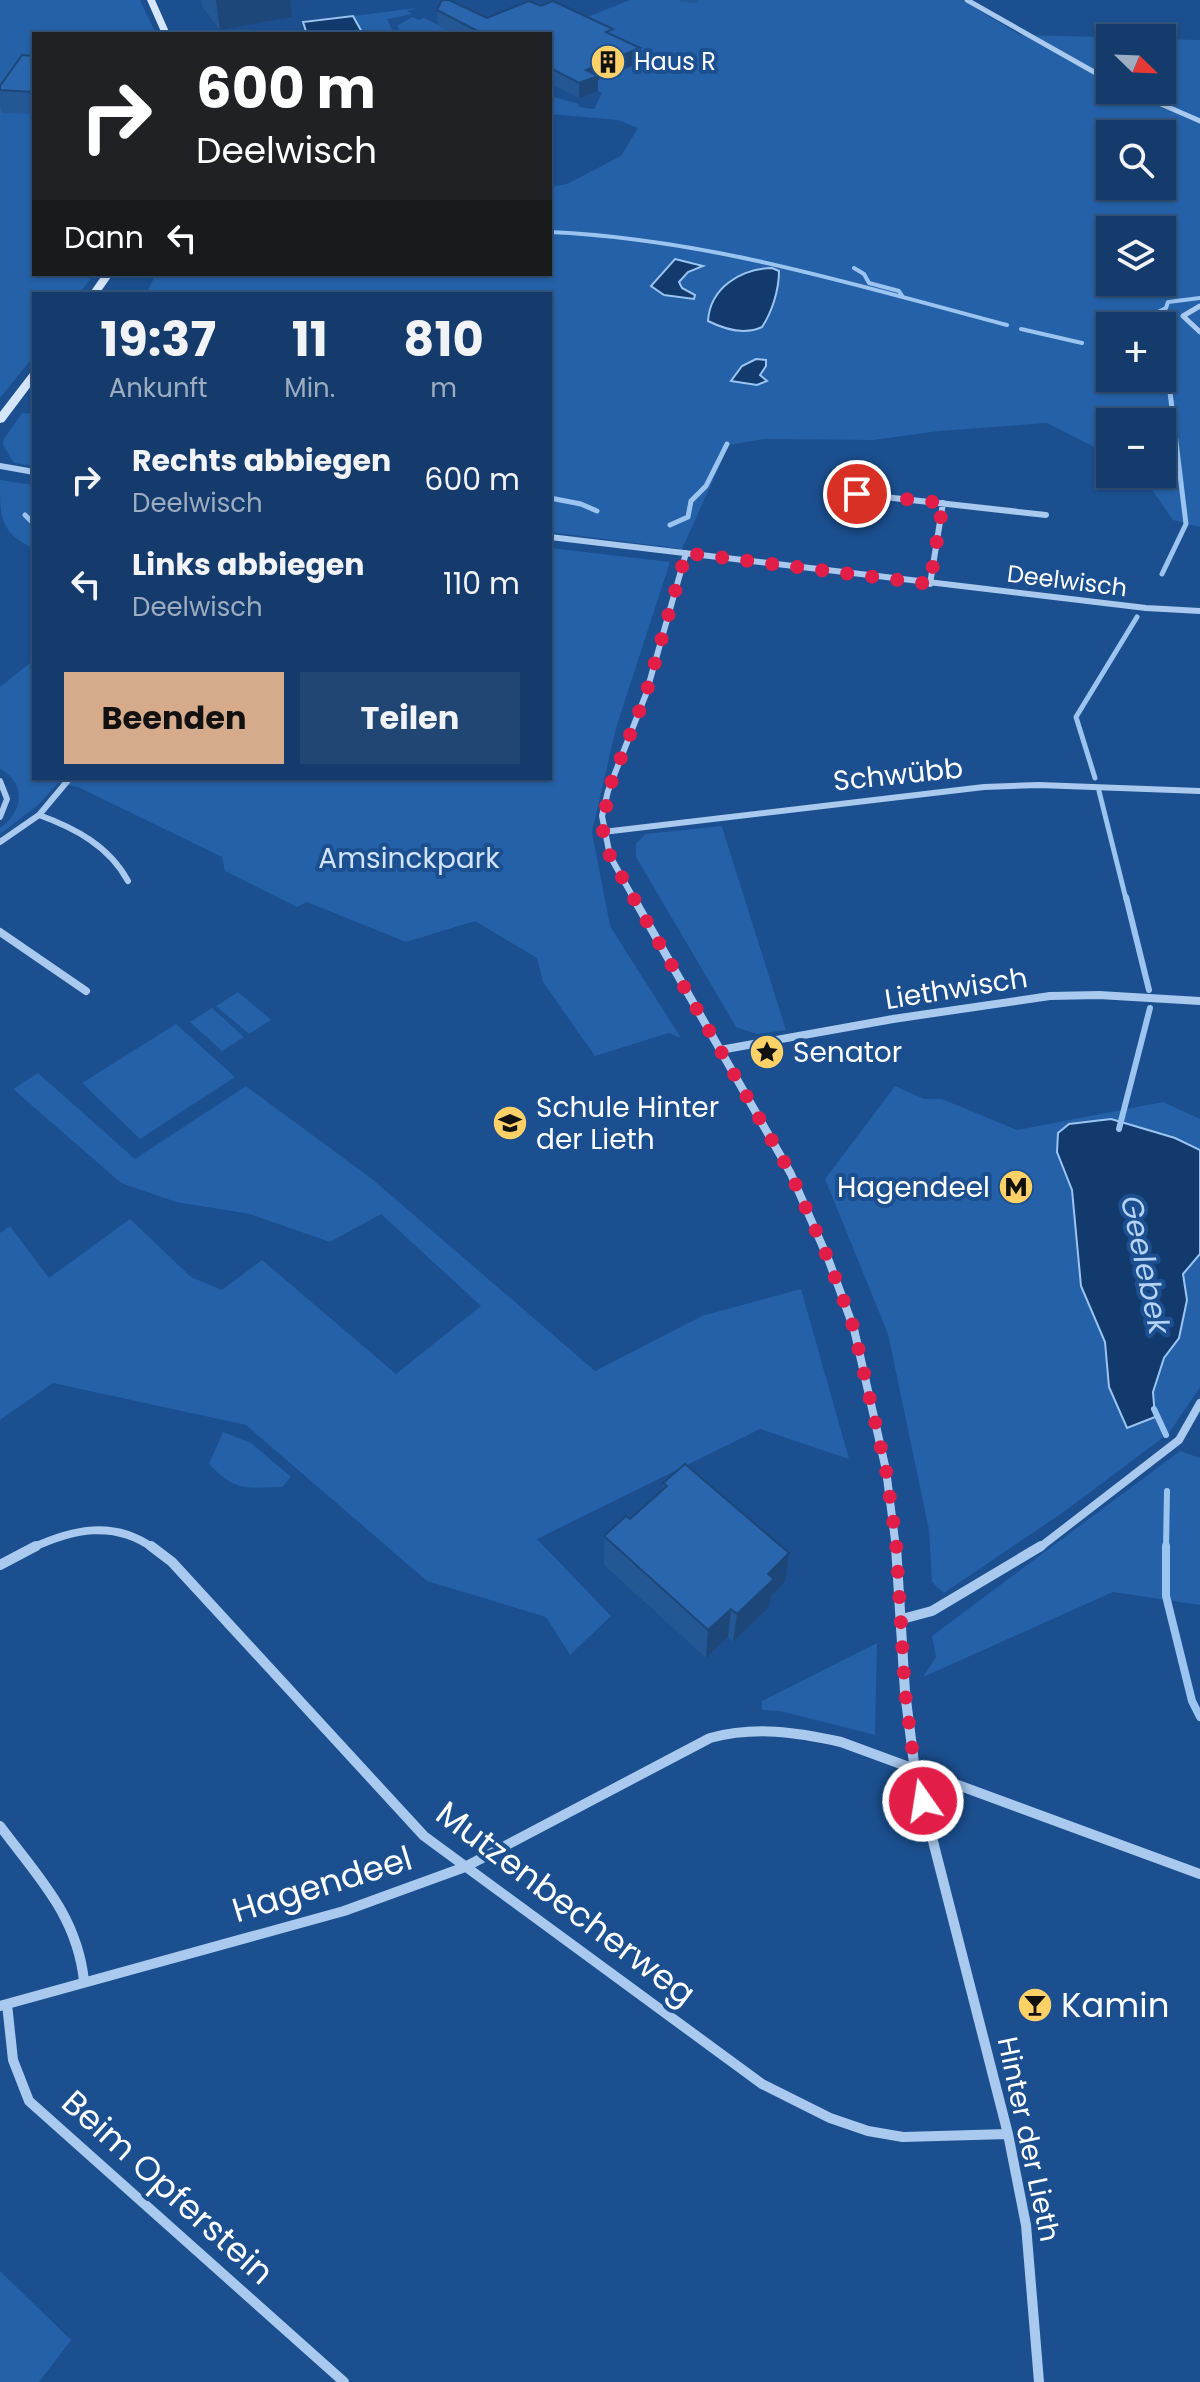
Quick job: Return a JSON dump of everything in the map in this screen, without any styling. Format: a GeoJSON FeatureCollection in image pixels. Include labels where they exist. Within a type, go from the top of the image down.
{"type":"FeatureCollection","features":[{"type":"Feature","properties":{"kind":"street"},"geometry":{"type":"LineString","coordinates":[[151,0],[165,32]]}},
{"type":"Feature","properties":{"kind":"street"},"geometry":{"type":"LineString","coordinates":[[967,0],[1096,73]]}},
{"type":"Feature","properties":{"kind":"street"},"geometry":{"type":"LineString","coordinates":[[1161,104],[1200,121]]}},
{"type":"Feature","properties":{"kind":"street"},"geometry":{"type":"LineString","coordinates":[[1200,306],[1183,316],[1200,332]]}},
{"type":"Feature","properties":{"kind":"street"},"geometry":{"type":"LineString","coordinates":[[0,420],[32,378]]}},
{"type":"Feature","properties":{"kind":"street"},"geometry":{"type":"LineString","coordinates":[[0,466],[32,472]]}},
{"type":"Feature","properties":{"kind":"street"},"geometry":{"type":"LineString","coordinates":[[857,494],[1046,515]]}},
{"type":"Feature","properties":{"kind":"street"},"geometry":{"type":"LineString","coordinates":[[930,584],[943,503]]}},
{"type":"Feature","properties":{"kind":"street","name":"Deelwisch"},"geometry":{"type":"LineString","coordinates":[[552,537],[930,584],[1200,611]]}},
{"type":"Feature","properties":{"kind":"street","name":"Hinter der Lieth"},"geometry":{"type":"LineString","coordinates":[[686,553],[646,694],[608,791],[603,832],[617,868],[804,1200],[854,1329],[883,1451],[915,1771],[1008,2134],[1026,2225],[1039,2382]]}},
{"type":"Feature","properties":{"kind":"street"},"geometry":{"type":"LineString","coordinates":[[0,842],[39,815],[68,780]]}},
{"type":"Feature","properties":{"kind":"street"},"geometry":{"type":"LineString","coordinates":[[0,781],[7,791],[7,799],[0,817]]}},
{"type":"Feature","properties":{"kind":"street","name":"Schwübb"},"geometry":{"type":"LineString","coordinates":[[603,832],[984,787],[1039,785],[1200,791]]}},
{"type":"Feature","properties":{"kind":"street"},"geometry":{"type":"LineString","coordinates":[[39,815],[72,829],[107,854],[118,863],[128,881]]}},
{"type":"Feature","properties":{"kind":"street"},"geometry":{"type":"LineString","coordinates":[[0,932],[86,991]]}},
{"type":"Feature","properties":{"kind":"street","name":"Liethwisch"},"geometry":{"type":"LineString","coordinates":[[720,1050],[893,1019],[1050,996],[1099,995],[1200,1001]]}},
{"type":"Feature","properties":{"kind":"street"},"geometry":{"type":"LineString","coordinates":[[902,1619],[932,1611],[1030,1555],[1179,1440],[1200,1403]]}},
{"type":"Feature","properties":{"kind":"street","name":"Mutzenbecherweg"},"geometry":{"type":"LineString","coordinates":[[0,1565],[59,1536],[84,1529],[118,1530],[138,1537],[172,1562],[424,1836],[748,2074],[793,2102],[868,2131],[903,2137],[1008,2134]]}},
{"type":"Feature","properties":{"kind":"street","name":"Hagendeel"},"geometry":{"type":"LineString","coordinates":[[3,2005],[344,1911],[465,1867],[710,1738],[734,1730],[760,1728],[790,1731],[841,1742],[1200,1874]]}},
{"type":"Feature","properties":{"kind":"street"},"geometry":{"type":"LineString","coordinates":[[0,1826],[68,1919],[81,1951],[84,1981]]}},
{"type":"Feature","properties":{"kind":"street","name":"Beim Opferstein"},"geometry":{"type":"LineString","coordinates":[[3,2005],[13,2060],[29,2101],[344,2382]]}},
{"type":"Feature","properties":{"kind":"green space"},"geometry":{"type":"Polygon","coordinates":[[[0,0],[140,0],[155,32],[32,32],[32,276],[92,276],[80,292],[32,292],[32,358],[0,398],[0,0]]]}},
{"type":"Feature","properties":{"kind":"green space"},"geometry":{"type":"Polygon","coordinates":[[[630,0],[962,0],[1020,35],[1096,37],[1096,104],[1176,104],[1176,39],[1200,40],[1200,527],[1173,520],[1151,488],[1176,488],[1176,408],[1096,408],[1096,448],[1047,423],[939,431],[873,440],[764,439],[729,445],[682,549],[552,532],[552,292],[147,292],[155,276],[552,276],[552,187],[567,184],[621,156],[638,128],[618,120],[552,114],[552,97],[579,104],[578,107],[594,109],[602,93],[575,79],[557,87],[552,84],[552,39],[575,22],[630,0]],[[675,259],[659,275],[673,298],[694,299],[695,295],[679,283],[688,272],[701,264],[675,259]],[[772,268],[748,270],[730,281],[774,301],[779,280],[772,268]]]}},
{"type":"Feature","properties":{"kind":"green space"},"geometry":{"type":"Polygon","coordinates":[[[416,8],[407,11],[412,14],[387,19],[393,32],[362,32],[353,16],[416,8]]]}},
{"type":"Feature","properties":{"kind":"green space"},"geometry":{"type":"Polygon","coordinates":[[[412,17],[419,20],[424,18],[452,32],[402,32],[397,26],[412,17]]]}},
{"type":"Feature","properties":{"kind":"green space"},"geometry":{"type":"Polygon","coordinates":[[[22,413],[32,414],[32,466],[14,463],[3,445],[22,413]]]}},
{"type":"Feature","properties":{"kind":"green space"},"geometry":{"type":"Polygon","coordinates":[[[0,480],[32,485],[32,548],[8,530],[1,505],[0,480]]]}},
{"type":"Feature","properties":{"kind":"green space","name":"Amsinckpark"},"geometry":{"type":"Polygon","coordinates":[[[552,548],[670,562],[616,728],[592,832],[610,926],[681,1038],[669,1033],[595,1056],[543,982],[537,958],[475,921],[406,942],[307,902],[297,907],[225,871],[222,857],[78,787],[58,783],[38,805],[0,834],[0,828],[14,814],[19,798],[15,782],[0,769],[0,687],[32,662],[32,780],[552,780],[552,548]]]}},
{"type":"Feature","properties":{"kind":"green space"},"geometry":{"type":"Polygon","coordinates":[[[722,826],[786,1030],[757,1034],[736,1027],[636,857],[636,844],[645,834],[722,826]]]}},
{"type":"Feature","properties":{"kind":"green space"},"geometry":{"type":"Polygon","coordinates":[[[238,992],[271,1020],[249,1034],[216,1006],[238,992]]]}},
{"type":"Feature","properties":{"kind":"green space"},"geometry":{"type":"Polygon","coordinates":[[[212,1008],[244,1037],[222,1051],[190,1022],[212,1008]]]}},
{"type":"Feature","properties":{"kind":"green space"},"geometry":{"type":"Polygon","coordinates":[[[176,1024],[235,1077],[140,1139],[82,1083],[176,1024]]]}},
{"type":"Feature","properties":{"kind":"green space"},"geometry":{"type":"Polygon","coordinates":[[[38,1073],[135,1159],[246,1086],[372,1179],[595,1371],[702,1316],[801,1289],[849,1459],[760,1429],[537,1539],[611,1616],[570,1655],[546,1617],[427,1581],[246,1425],[53,1383],[0,1420],[0,1233],[10,1226],[49,1278],[130,1219],[191,1277],[222,1290],[262,1260],[396,1374],[481,1306],[381,1214],[330,1242],[250,1214],[176,1202],[121,1183],[13,1089],[38,1073]]]}},
{"type":"Feature","properties":{"kind":"green space"},"geometry":{"type":"Polygon","coordinates":[[[895,1086],[924,1099],[942,1099],[1017,1130],[1163,1102],[1200,1119],[1200,1150],[1175,1138],[1120,1121],[1057,1152],[1072,1190],[1081,1286],[1105,1342],[1109,1387],[1127,1427],[1155,1417],[1153,1392],[1164,1357],[1179,1338],[1187,1300],[1182,1274],[1200,1254],[1200,1387],[1169,1433],[1065,1511],[944,1593],[932,1582],[929,1530],[888,1334],[825,1179],[895,1086]]]}},
{"type":"Feature","properties":{"kind":"green space"},"geometry":{"type":"Polygon","coordinates":[[[223,1432],[251,1443],[291,1477],[282,1487],[250,1488],[227,1480],[209,1464],[223,1432]]]}},
{"type":"Feature","properties":{"kind":"green space"},"geometry":{"type":"Polygon","coordinates":[[[1180,1451],[1200,1458],[1200,1605],[1113,1592],[923,1677],[936,1657],[932,1636],[1180,1451]]]}},
{"type":"Feature","properties":{"kind":"green space"},"geometry":{"type":"Polygon","coordinates":[[[877,1643],[875,1735],[780,1711],[762,1710],[762,1701],[877,1643]]]}},
{"type":"Feature","properties":{"kind":"green space"},"geometry":{"type":"Polygon","coordinates":[[[0,2271],[71,2340],[39,2382],[0,2382],[0,2271]]]}},
{"type":"Feature","properties":{"kind":"water"},"geometry":{"type":"Polygon","coordinates":[[[353,16],[362,32],[306,32],[303,22],[353,16]]]}},
{"type":"Feature","properties":{"kind":"water"},"geometry":{"type":"Polygon","coordinates":[[[675,259],[703,266],[688,272],[679,282],[682,288],[695,295],[694,299],[664,295],[651,286],[675,259]]]}},
{"type":"Feature","properties":{"kind":"water"},"geometry":{"type":"Polygon","coordinates":[[[772,268],[779,271],[778,286],[772,308],[762,327],[749,331],[735,330],[708,321],[714,299],[729,282],[749,272],[772,268]]]}},
{"type":"Feature","properties":{"kind":"water"},"geometry":{"type":"Polygon","coordinates":[[[756,359],[766,360],[760,375],[767,381],[757,385],[731,381],[742,366],[756,359]]]}},
{"type":"Feature","properties":{"kind":"water"},"geometry":{"type":"Polygon","coordinates":[[[1111,1119],[1175,1138],[1200,1150],[1200,1254],[1183,1274],[1187,1300],[1179,1338],[1164,1358],[1153,1392],[1155,1417],[1127,1428],[1109,1387],[1105,1342],[1081,1286],[1072,1190],[1057,1152],[1058,1133],[1069,1124],[1111,1119]]]}},
{"type":"Feature","properties":{"kind":"building"},"geometry":{"type":"Polygon","coordinates":[[[442,0],[449,0],[487,18],[529,1],[541,6],[553,1],[613,29],[606,32],[640,48],[586,70],[598,76],[579,83],[552,69],[552,32],[479,32],[437,10],[442,0]]]}},
{"type":"Feature","properties":{"kind":"building"},"geometry":{"type":"Polygon","coordinates":[[[22,55],[32,56],[32,92],[0,90],[22,55]]]}},
{"type":"Feature","properties":{"kind":"building"},"geometry":{"type":"Polygon","coordinates":[[[685,1464],[789,1553],[768,1574],[774,1579],[737,1614],[731,1609],[708,1630],[604,1536],[626,1516],[630,1519],[667,1486],[663,1483],[685,1464]]]}},
{"type":"Feature","properties":{"kind":"waterway"},"geometry":{"type":"LineString","coordinates":[[552,232],[609,236],[724,254],[1007,325]]}},
{"type":"Feature","properties":{"kind":"waterway"},"geometry":{"type":"LineString","coordinates":[[854,268],[864,274],[869,283],[899,291],[903,297]]}},
{"type":"Feature","properties":{"kind":"waterway"},"geometry":{"type":"LineString","coordinates":[[1158,312],[1166,308],[1168,302],[1200,298]]}},
{"type":"Feature","properties":{"kind":"waterway"},"geometry":{"type":"LineString","coordinates":[[1021,329],[1082,343]]}},
{"type":"Feature","properties":{"kind":"waterway","name":"Geelebek"},"geometry":{"type":"LineString","coordinates":[[1162,574],[1186,524],[1170,392]]}},
{"type":"Feature","properties":{"kind":"waterway"},"geometry":{"type":"LineString","coordinates":[[670,525],[688,517],[691,501],[706,486],[727,444]]}},
{"type":"Feature","properties":{"kind":"waterway","name":"Geelebek"},"geometry":{"type":"LineString","coordinates":[[552,498],[581,504],[597,511]]}},
{"type":"Feature","properties":{"kind":"waterway"},"geometry":{"type":"LineString","coordinates":[[25,515],[32,522]]}},
{"type":"Feature","properties":{"kind":"waterway","name":"Geelebek"},"geometry":{"type":"LineString","coordinates":[[1095,778],[1076,717],[1137,617]]}},
{"type":"Feature","properties":{"kind":"waterway","name":"Geelebek"},"geometry":{"type":"LineString","coordinates":[[1099,791],[1126,899]]}},
{"type":"Feature","properties":{"kind":"waterway","name":"Geelebek"},"geometry":{"type":"LineString","coordinates":[[1126,897],[1149,990]]}},
{"type":"Feature","properties":{"kind":"waterway","name":"Geelebek"},"geometry":{"type":"LineString","coordinates":[[1119,1129],[1150,1008]]}},
{"type":"Feature","properties":{"kind":"waterway","name":"Geelebek"},"geometry":{"type":"LineString","coordinates":[[1154,1409],[1166,1435]]}},
{"type":"Feature","properties":{"kind":"waterway","name":"Geelebek"},"geometry":{"type":"LineString","coordinates":[[1166,1548],[1167,1491]]}},
{"type":"Feature","properties":{"kind":"waterway","name":"Geelebek"},"geometry":{"type":"LineString","coordinates":[[1166,1548],[1166,1596],[1192,1701],[1200,1717]]}},
{"type":"Feature","properties":{"kind":"place","name":"Haus R"},"geometry":{"type":"Point","coordinates":[608,62]}},
{"type":"Feature","properties":{"kind":"place","name":"Senator"},"geometry":{"type":"Point","coordinates":[767,1052]}},
{"type":"Feature","properties":{"kind":"place","name":"Schule Hinter der Lieth"},"geometry":{"type":"Point","coordinates":[510,1123]}},
{"type":"Feature","properties":{"kind":"place","name":"Hagendeel"},"geometry":{"type":"Point","coordinates":[1016,1187]}},
{"type":"Feature","properties":{"kind":"place","name":"Kamin"},"geometry":{"type":"Point","coordinates":[1035,2005]}},
{"type":"Feature","properties":{"kind":"route"},"geometry":{"type":"LineString","coordinates":[[857,494],[943,503],[930,584],[686,553],[646,694],[608,791],[602,816],[610,856],[713,1034],[746,1098],[777,1147],[804,1200],[854,1329],[880,1431],[886,1470],[896,1541],[905,1692],[915,1771],[923,1801]]}}]}
